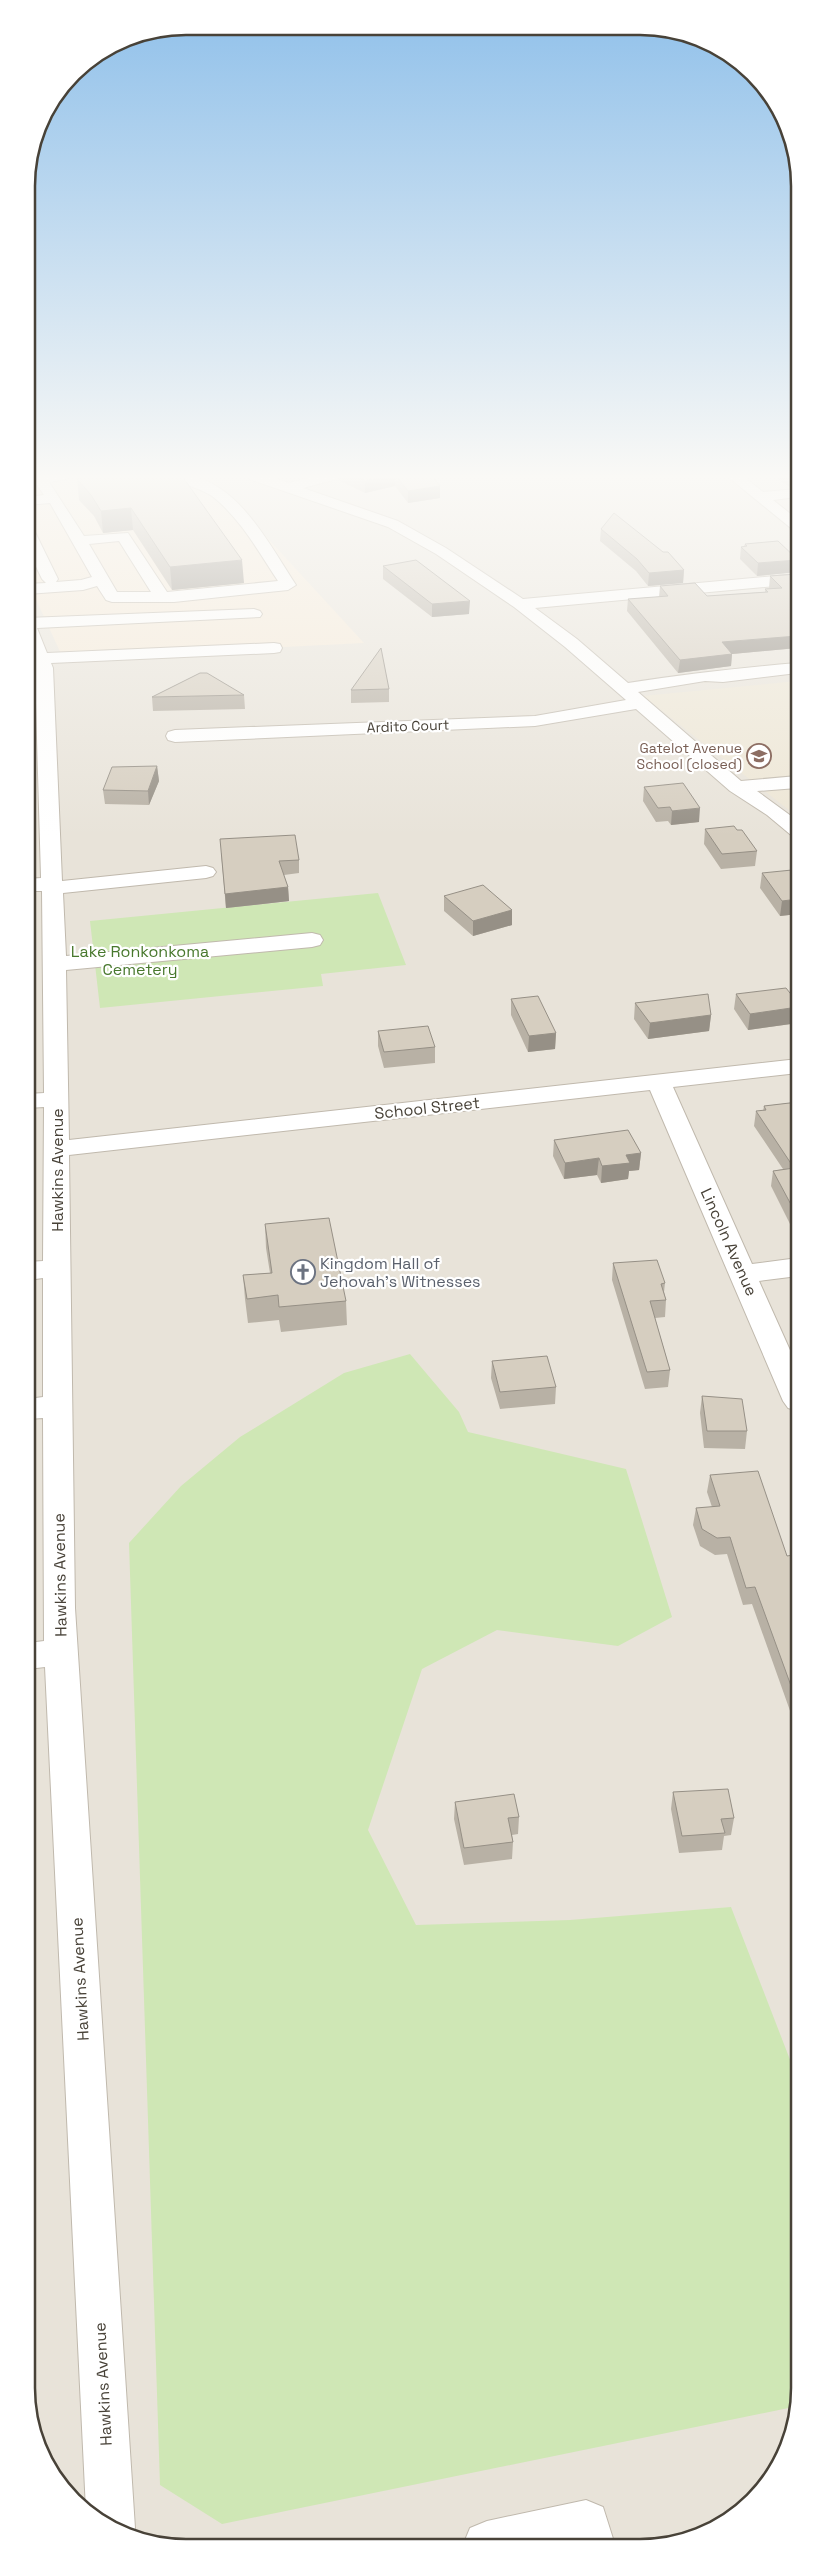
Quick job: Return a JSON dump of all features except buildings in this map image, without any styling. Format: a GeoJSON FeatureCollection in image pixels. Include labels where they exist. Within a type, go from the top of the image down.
{"type":"FeatureCollection","features":[{"type":"Feature","properties":{"kind":"street"},"geometry":{"type":"LineString","coordinates":[[112,596],[171,596]]}},
{"type":"Feature","properties":{"kind":"street"},"geometry":{"type":"LineString","coordinates":[[508,596],[634,697],[737,787],[791,824]]}},
{"type":"Feature","properties":{"kind":"street"},"geometry":{"type":"LineString","coordinates":[[520,604],[604,596]]}},
{"type":"Feature","properties":{"kind":"street"},"geometry":{"type":"LineString","coordinates":[[35,624],[254,614]]}},
{"type":"Feature","properties":{"kind":"street","name":"Hawkins Avenue"},"geometry":{"type":"LineString","coordinates":[[35,645],[44,668],[55,964],[57,1149],[43,1270],[43,1408],[59,1608],[45,1654],[110,2519]]}},
{"type":"Feature","properties":{"kind":"street"},"geometry":{"type":"LineString","coordinates":[[40,658],[274,648]]}},
{"type":"Feature","properties":{"kind":"street"},"geometry":{"type":"LineString","coordinates":[[634,697],[705,676],[723,677],[791,669]]}},
{"type":"Feature","properties":{"kind":"street"},"geometry":{"type":"LineString","coordinates":[[634,697],[701,694],[791,686]]}},
{"type":"Feature","properties":{"kind":"street","name":"Ardito Court"},"geometry":{"type":"LineString","coordinates":[[175,736],[536,721],[634,697]]}},
{"type":"Feature","properties":{"kind":"street"},"geometry":{"type":"LineString","coordinates":[[35,715],[46,716]]}},
{"type":"Feature","properties":{"kind":"street"},"geometry":{"type":"LineString","coordinates":[[35,726],[46,716]]}},
{"type":"Feature","properties":{"kind":"street"},"geometry":{"type":"LineString","coordinates":[[737,787],[791,783]]}},
{"type":"Feature","properties":{"kind":"street"},"geometry":{"type":"LineString","coordinates":[[35,885],[51,886],[206,872]]}},
{"type":"Feature","properties":{"kind":"street"},"geometry":{"type":"LineString","coordinates":[[55,964],[312,940]]}},
{"type":"Feature","properties":{"kind":"street","name":"School Street"},"geometry":{"type":"LineString","coordinates":[[57,1149],[791,1067]]}},
{"type":"Feature","properties":{"kind":"street","name":"Lincoln Avenue"},"geometry":{"type":"LineString","coordinates":[[659,1082],[791,1385]]}},
{"type":"Feature","properties":{"kind":"street"},"geometry":{"type":"LineString","coordinates":[[35,1101],[56,1099]]}},
{"type":"Feature","properties":{"kind":"street"},"geometry":{"type":"LineString","coordinates":[[743,1274],[791,1268]]}},
{"type":"Feature","properties":{"kind":"street"},"geometry":{"type":"LineString","coordinates":[[515,2539],[586,2524],[590,2539]]}},
{"type":"Feature","properties":{"kind":"shaded area"},"geometry":{"type":"Polygon","coordinates":[[[35,596],[791,596],[791,2398],[786,2427],[779,2446],[766,2472],[732,2508],[715,2519],[688,2531],[650,2539],[176,2539],[157,2536],[128,2527],[94,2508],[79,2495],[66,2480],[47,2446],[38,2417],[35,2398],[35,596]]]}},
{"type":"Feature","properties":{"kind":"shaded area"},"geometry":{"type":"Polygon","coordinates":[[[35,596],[321,596],[364,643],[63,658],[35,596]]]}},
{"type":"Feature","properties":{"kind":"shaded area","name":"Gatelot Avenue School (closed)"},"geometry":{"type":"Polygon","coordinates":[[[791,682],[791,812],[643,696],[791,682]]]}},
{"type":"Feature","properties":{"kind":"green space","name":"Lake Ronkonkoma Cemetery"},"geometry":{"type":"Polygon","coordinates":[[[378,893],[406,965],[321,974],[323,986],[100,1008],[90,921],[378,893]]]}},
{"type":"Feature","properties":{"kind":"green space"},"geometry":{"type":"Polygon","coordinates":[[[410,1354],[459,1412],[468,1432],[626,1469],[672,1617],[618,1646],[497,1630],[422,1669],[368,1830],[416,1925],[570,1920],[731,1907],[791,2062],[791,2398],[789,2408],[222,2524],[160,2485],[129,1543],[181,1486],[240,1437],[344,1373],[410,1354]]]}},
{"type":"Feature","properties":{"kind":"place","name":"Gatelot Avenue School (closed)"},"geometry":{"type":"Point","coordinates":[759,756]}},
{"type":"Feature","properties":{"kind":"place","name":"Kingdom Hall of Jehovah’s Witnesses"},"geometry":{"type":"Point","coordinates":[303,1272]}}]}
